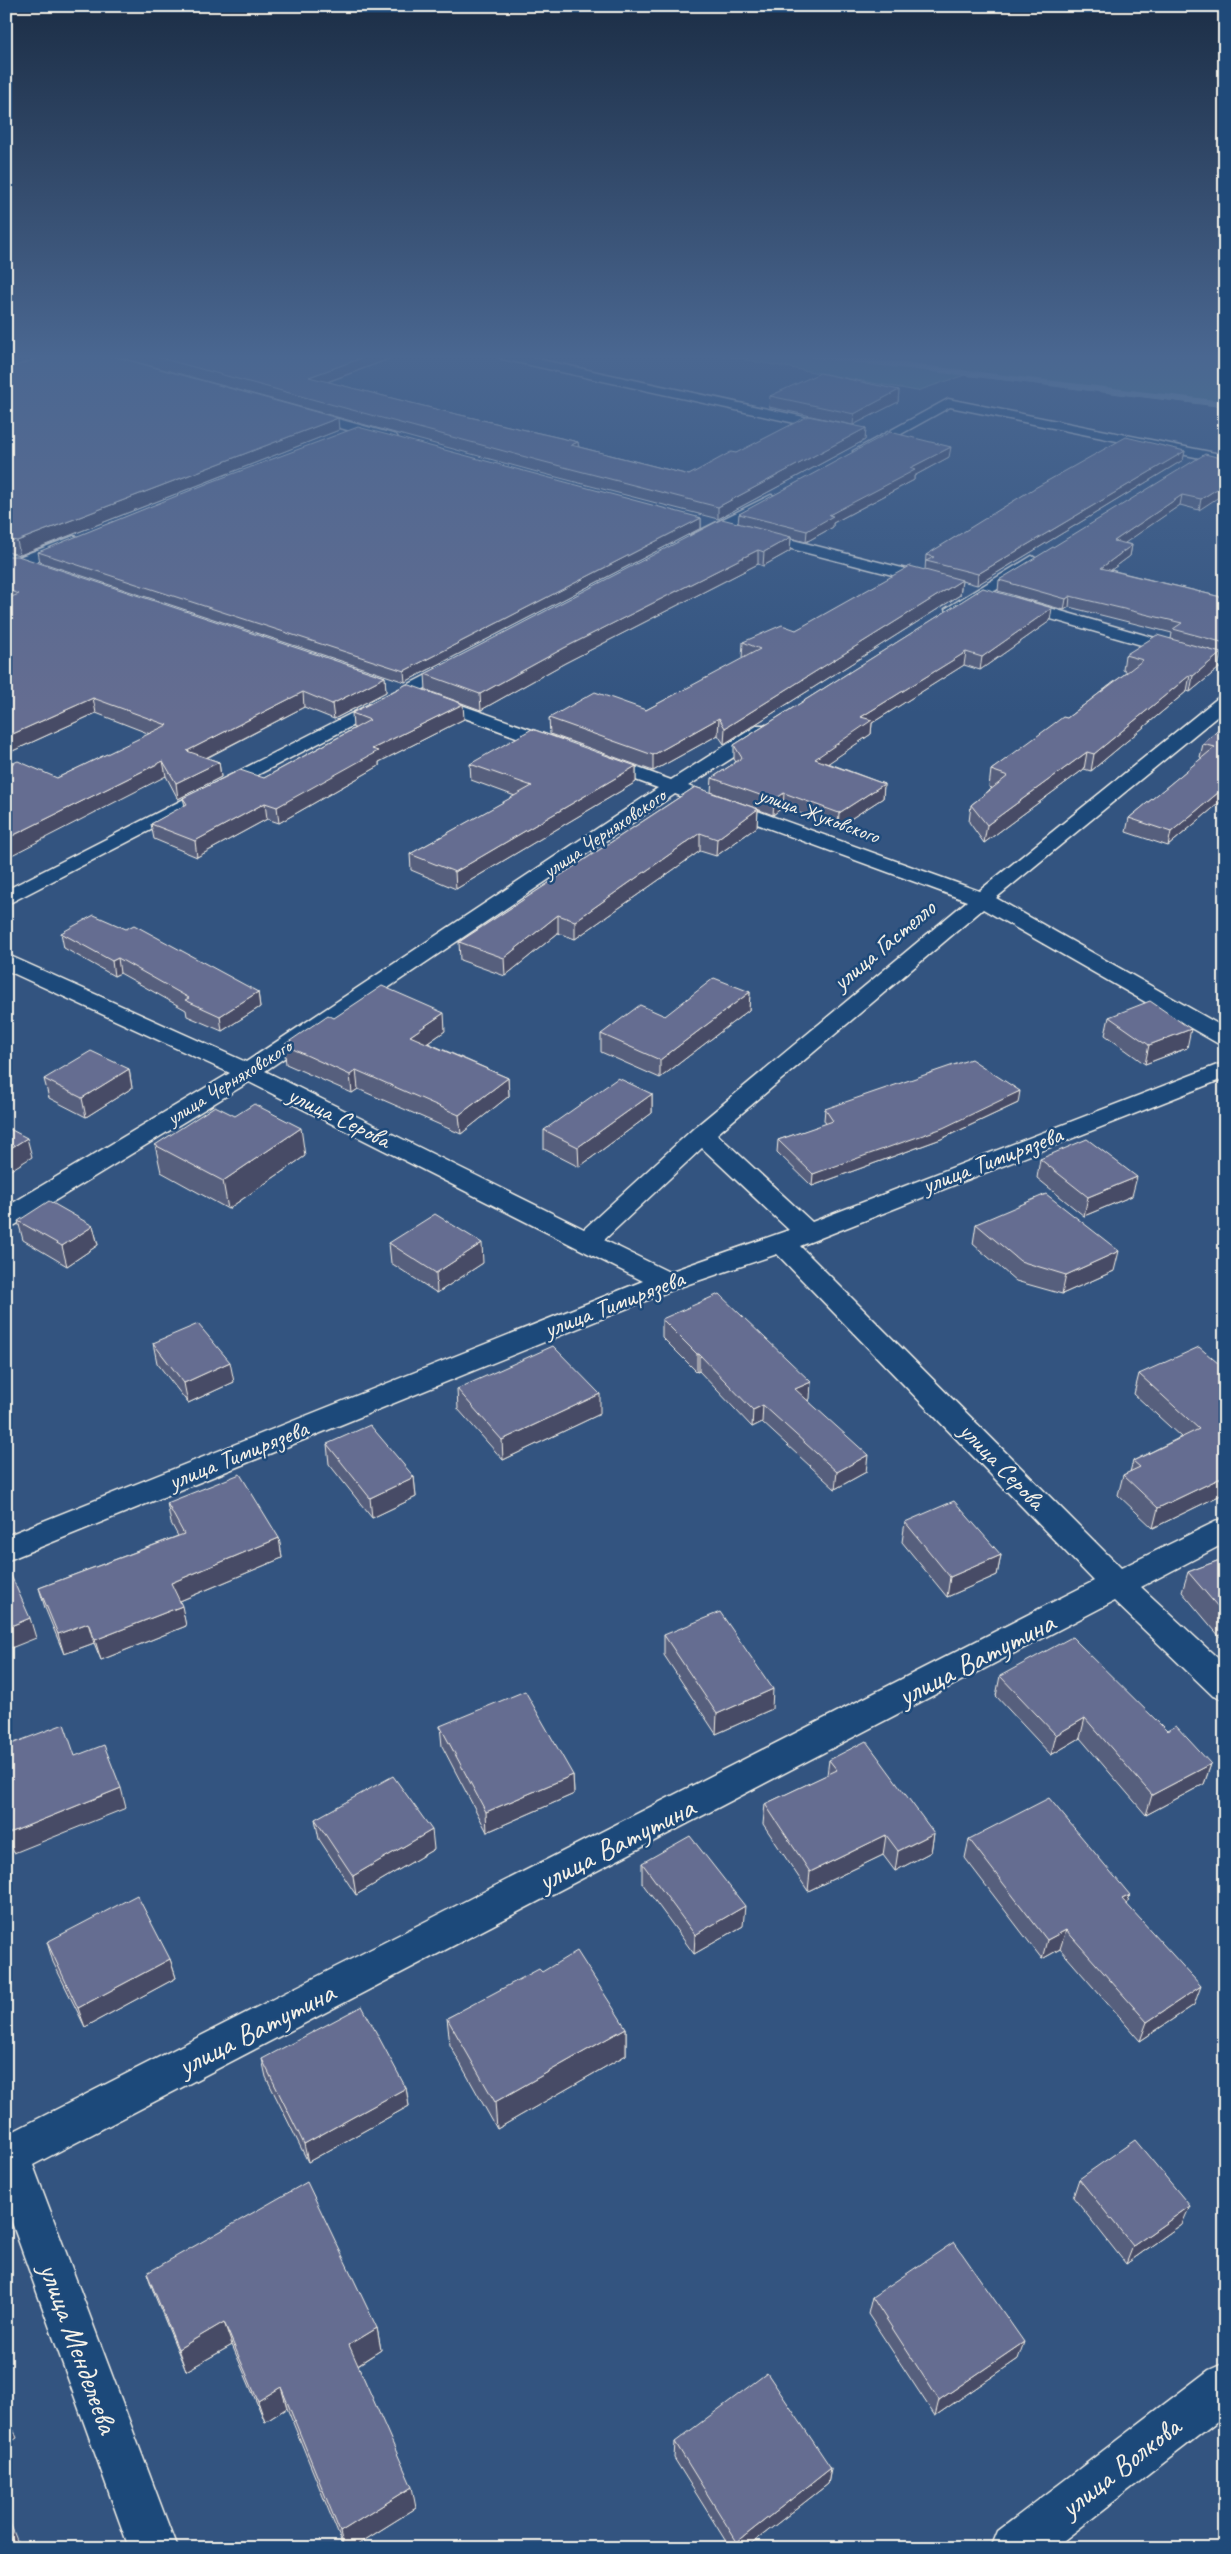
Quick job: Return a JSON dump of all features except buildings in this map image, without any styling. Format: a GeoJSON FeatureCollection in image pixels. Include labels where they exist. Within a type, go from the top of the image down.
{"type":"FeatureCollection","features":[{"type":"Feature","properties":{"kind":"street"},"geometry":{"type":"LineString","coordinates":[[685,544],[789,489]]}},
{"type":"Feature","properties":{"kind":"street"},"geometry":{"type":"LineString","coordinates":[[701,522],[963,589],[1225,664]]}},
{"type":"Feature","properties":{"kind":"street"},"geometry":{"type":"LineString","coordinates":[[11,563],[92,534]]}},
{"type":"Feature","properties":{"kind":"street"},"geometry":{"type":"LineString","coordinates":[[938,619],[963,589],[1046,552]]}},
{"type":"Feature","properties":{"kind":"street"},"geometry":{"type":"LineString","coordinates":[[11,563],[48,572]]}},
{"type":"Feature","properties":{"kind":"street"},"geometry":{"type":"LineString","coordinates":[[6,899],[477,654]]}},
{"type":"Feature","properties":{"kind":"street","name":"улица Жуковского"},"geometry":{"type":"LineString","coordinates":[[384,684],[982,899],[1225,1038]]}},
{"type":"Feature","properties":{"kind":"street","name":"улица Гастелло"},"geometry":{"type":"LineString","coordinates":[[587,1240],[702,1134],[982,899],[1225,700]]}},
{"type":"Feature","properties":{"kind":"street","name":"улица Черняховского"},"geometry":{"type":"LineString","coordinates":[[6,1219],[248,1072],[673,787],[781,719]]}},
{"type":"Feature","properties":{"kind":"street","name":"улица Серова"},"geometry":{"type":"LineString","coordinates":[[6,961],[248,1072],[587,1240],[667,1282]]}},
{"type":"Feature","properties":{"kind":"street","name":"улица Тимирязева"},"geometry":{"type":"LineString","coordinates":[[6,1549],[667,1282],[795,1238],[1225,1069]]}},
{"type":"Feature","properties":{"kind":"street","name":"улица Серова"},"geometry":{"type":"LineString","coordinates":[[702,1134],[795,1238],[1118,1585],[1225,1686]]}},
{"type":"Feature","properties":{"kind":"street","name":"улица Ватутина"},"geometry":{"type":"LineString","coordinates":[[7,2154],[1225,1529]]}},
{"type":"Feature","properties":{"kind":"street","name":"улица Менделеева"},"geometry":{"type":"LineString","coordinates":[[7,2154],[153,2548]]}},
{"type":"Feature","properties":{"kind":"street","name":"улица Волкова"},"geometry":{"type":"LineString","coordinates":[[1015,2548],[1225,2386]]}}]}
